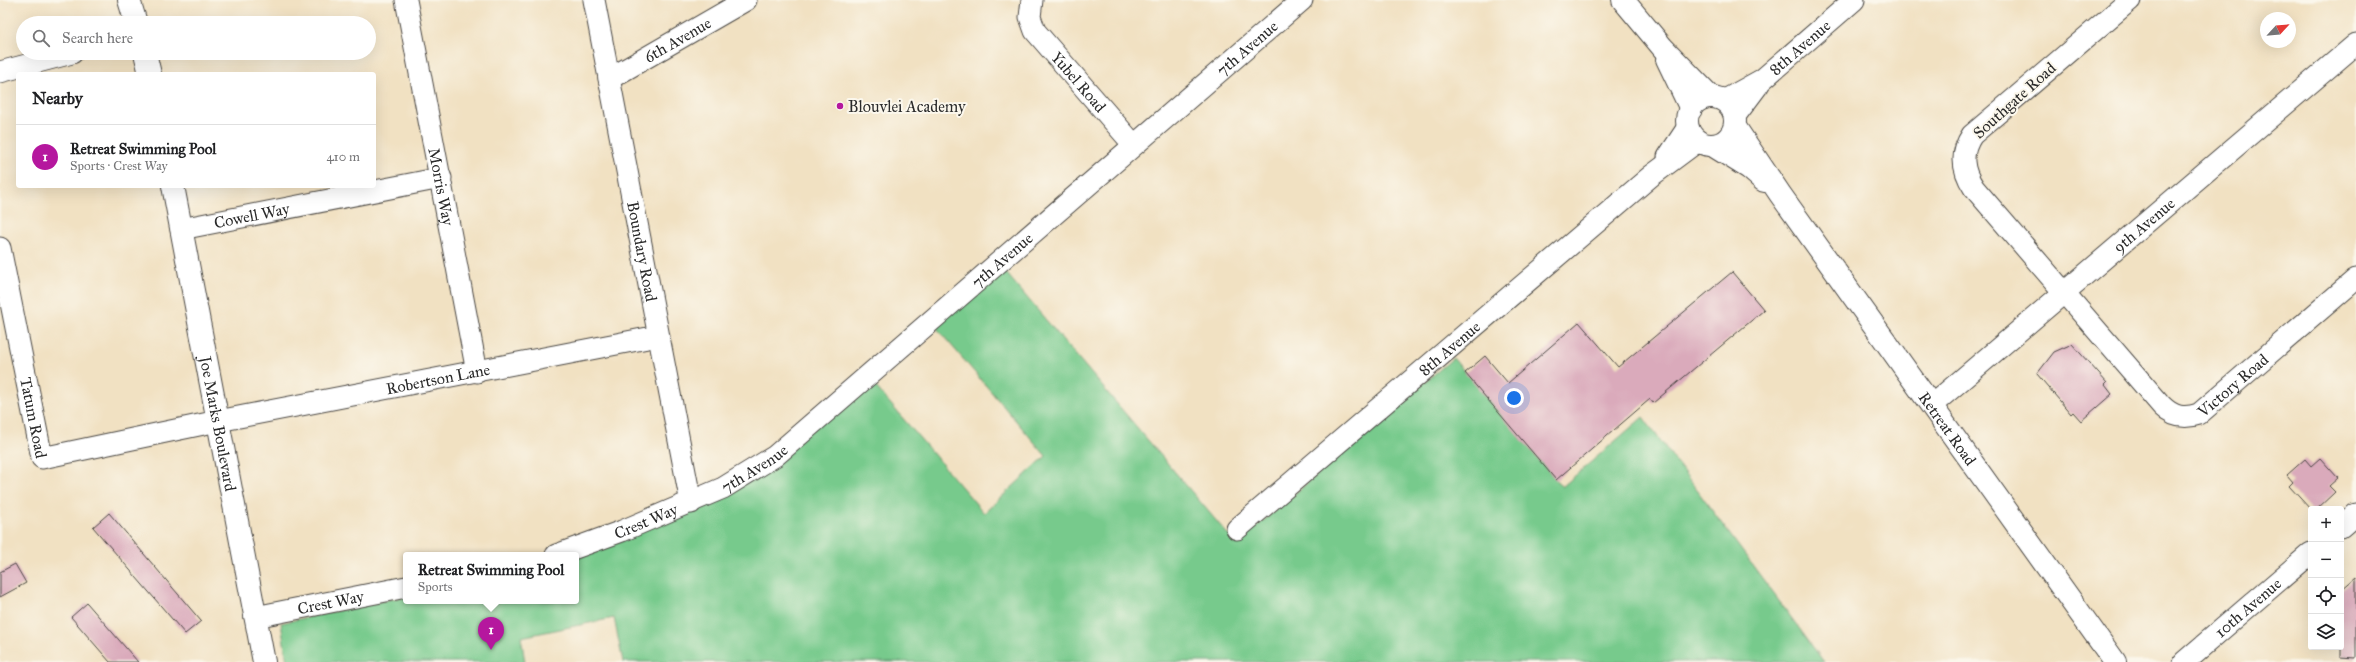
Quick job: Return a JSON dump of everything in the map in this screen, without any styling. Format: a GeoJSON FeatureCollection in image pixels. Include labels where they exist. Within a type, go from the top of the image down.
{"type":"FeatureCollection","features":[{"type":"Feature","properties":{"kind":"main road"},"geometry":{"type":"LineString","coordinates":[[129,0],[134,16]]}},
{"type":"Feature","properties":{"kind":"main road","name":"Retreat Road"},"geometry":{"type":"LineString","coordinates":[[1623,0],[1662,48],[1726,110],[1780,194],[2115,662]]}},
{"type":"Feature","properties":{"kind":"main road","name":"Retreat Road"},"geometry":{"type":"LineString","coordinates":[[1662,48],[1697,131],[1749,168],[1780,194]]}},
{"type":"Feature","properties":{"kind":"main road"},"geometry":{"type":"LineString","coordinates":[[146,60],[149,72]]}},
{"type":"Feature","properties":{"kind":"main road"},"geometry":{"type":"LineString","coordinates":[[1700,99],[1726,110],[1727,140],[1697,131],[1700,99]]}},
{"type":"Feature","properties":{"kind":"main road","name":"Joe Marks Boulevard"},"geometry":{"type":"LineString","coordinates":[[173,188],[264,662]]}},
{"type":"Feature","properties":{"kind":"street","name":"Morris Way"},"geometry":{"type":"LineString","coordinates":[[406,0],[477,372]]}},
{"type":"Feature","properties":{"kind":"street","name":"Boundary Road"},"geometry":{"type":"LineString","coordinates":[[594,0],[691,503]]}},
{"type":"Feature","properties":{"kind":"street","name":"6th Avenue"},"geometry":{"type":"LineString","coordinates":[[609,79],[746,0]]}},
{"type":"Feature","properties":{"kind":"street","name":"7th Avenue"},"geometry":{"type":"LineString","coordinates":[[691,503],[734,483],[775,456],[1133,144],[1302,0]]}},
{"type":"Feature","properties":{"kind":"street","name":"8th Avenue"},"geometry":{"type":"LineString","coordinates":[[1726,110],[1854,0]]}},
{"type":"Feature","properties":{"kind":"street","name":"Southgate Road"},"geometry":{"type":"LineString","coordinates":[[2064,293],[1968,179],[1964,169],[1964,150],[1978,129],[2130,0]]}},
{"type":"Feature","properties":{"kind":"street","name":"Yubel Road"},"geometry":{"type":"LineString","coordinates":[[1031,9],[1035,31],[1133,144]]}},
{"type":"Feature","properties":{"kind":"street","name":"9th Avenue"},"geometry":{"type":"LineString","coordinates":[[1932,405],[2356,44]]}},
{"type":"Feature","properties":{"kind":"street"},"geometry":{"type":"LineString","coordinates":[[0,72],[45,60]]}},
{"type":"Feature","properties":{"kind":"street","name":"8th Avenue"},"geometry":{"type":"LineString","coordinates":[[1237,529],[1661,168],[1697,131]]}},
{"type":"Feature","properties":{"kind":"street","name":"Cowell Way"},"geometry":{"type":"LineString","coordinates":[[180,229],[441,178]]}},
{"type":"Feature","properties":{"kind":"street","name":"Tatum Road"},"geometry":{"type":"LineString","coordinates":[[0,248],[42,458],[218,421]]}},
{"type":"Feature","properties":{"kind":"street","name":"Victory Road"},"geometry":{"type":"LineString","coordinates":[[2064,293],[2162,406],[2174,416],[2182,417],[2199,414],[2356,279]]}},
{"type":"Feature","properties":{"kind":"street","name":"Robertson Lane"},"geometry":{"type":"LineString","coordinates":[[218,421],[658,336]]}},
{"type":"Feature","properties":{"kind":"street","name":"Crest Way"},"geometry":{"type":"LineString","coordinates":[[564,552],[604,538],[691,503]]}},
{"type":"Feature","properties":{"kind":"street"},"geometry":{"type":"LineString","coordinates":[[2344,524],[2356,514]]}},
{"type":"Feature","properties":{"kind":"street","name":"10th Avenue"},"geometry":{"type":"LineString","coordinates":[[2184,662],[2308,556]]}},
{"type":"Feature","properties":{"kind":"street","name":"Crest Way"},"geometry":{"type":"LineString","coordinates":[[255,617],[403,588]]}},
{"type":"Feature","properties":{"kind":"green space"},"geometry":{"type":"Polygon","coordinates":[[[1001,267],[1236,544],[1453,358],[1562,487],[1643,417],[1824,662],[623,662],[614,618],[521,637],[525,662],[287,662],[281,623],[403,597],[403,604],[579,604],[579,554],[724,491],[870,380],[984,513],[1046,456],[934,325],[1001,267]]]}},
{"type":"Feature","properties":{"kind":"building"},"geometry":{"type":"Polygon","coordinates":[[[1732,272],[1764,310],[1653,403],[1650,399],[1556,480],[1465,373],[1485,356],[1508,383],[1579,322],[1618,367],[1732,272]]]}},
{"type":"Feature","properties":{"kind":"building"},"geometry":{"type":"Polygon","coordinates":[[[2072,344],[2107,383],[2105,385],[2112,394],[2081,421],[2073,412],[2071,414],[2037,374],[2054,352],[2072,344]]]}},
{"type":"Feature","properties":{"kind":"building"},"geometry":{"type":"Polygon","coordinates":[[[2320,458],[2338,478],[2329,486],[2335,492],[2320,506],[2308,507],[2289,486],[2293,482],[2287,475],[2305,459],[2311,466],[2320,458]]]}},
{"type":"Feature","properties":{"kind":"building"},"geometry":{"type":"Polygon","coordinates":[[[109,513],[201,621],[185,634],[93,527],[109,513]]]}},
{"type":"Feature","properties":{"kind":"building"},"geometry":{"type":"Polygon","coordinates":[[[15,564],[26,583],[0,597],[0,572],[15,564]]]}},
{"type":"Feature","properties":{"kind":"building"},"geometry":{"type":"Polygon","coordinates":[[[2356,577],[2356,658],[2341,657],[2341,650],[2344,650],[2344,587],[2356,577]]]}},
{"type":"Feature","properties":{"kind":"building"},"geometry":{"type":"Polygon","coordinates":[[[87,603],[138,662],[110,662],[71,617],[87,603]]]}},
{"type":"Feature","properties":{"kind":"place","name":"Blouvlei Academy"},"geometry":{"type":"Point","coordinates":[840,106]}},
{"type":"Feature","properties":{"kind":"place","name":"Retreat Swimming Pool"},"geometry":{"type":"Point","coordinates":[491,650]}}]}
